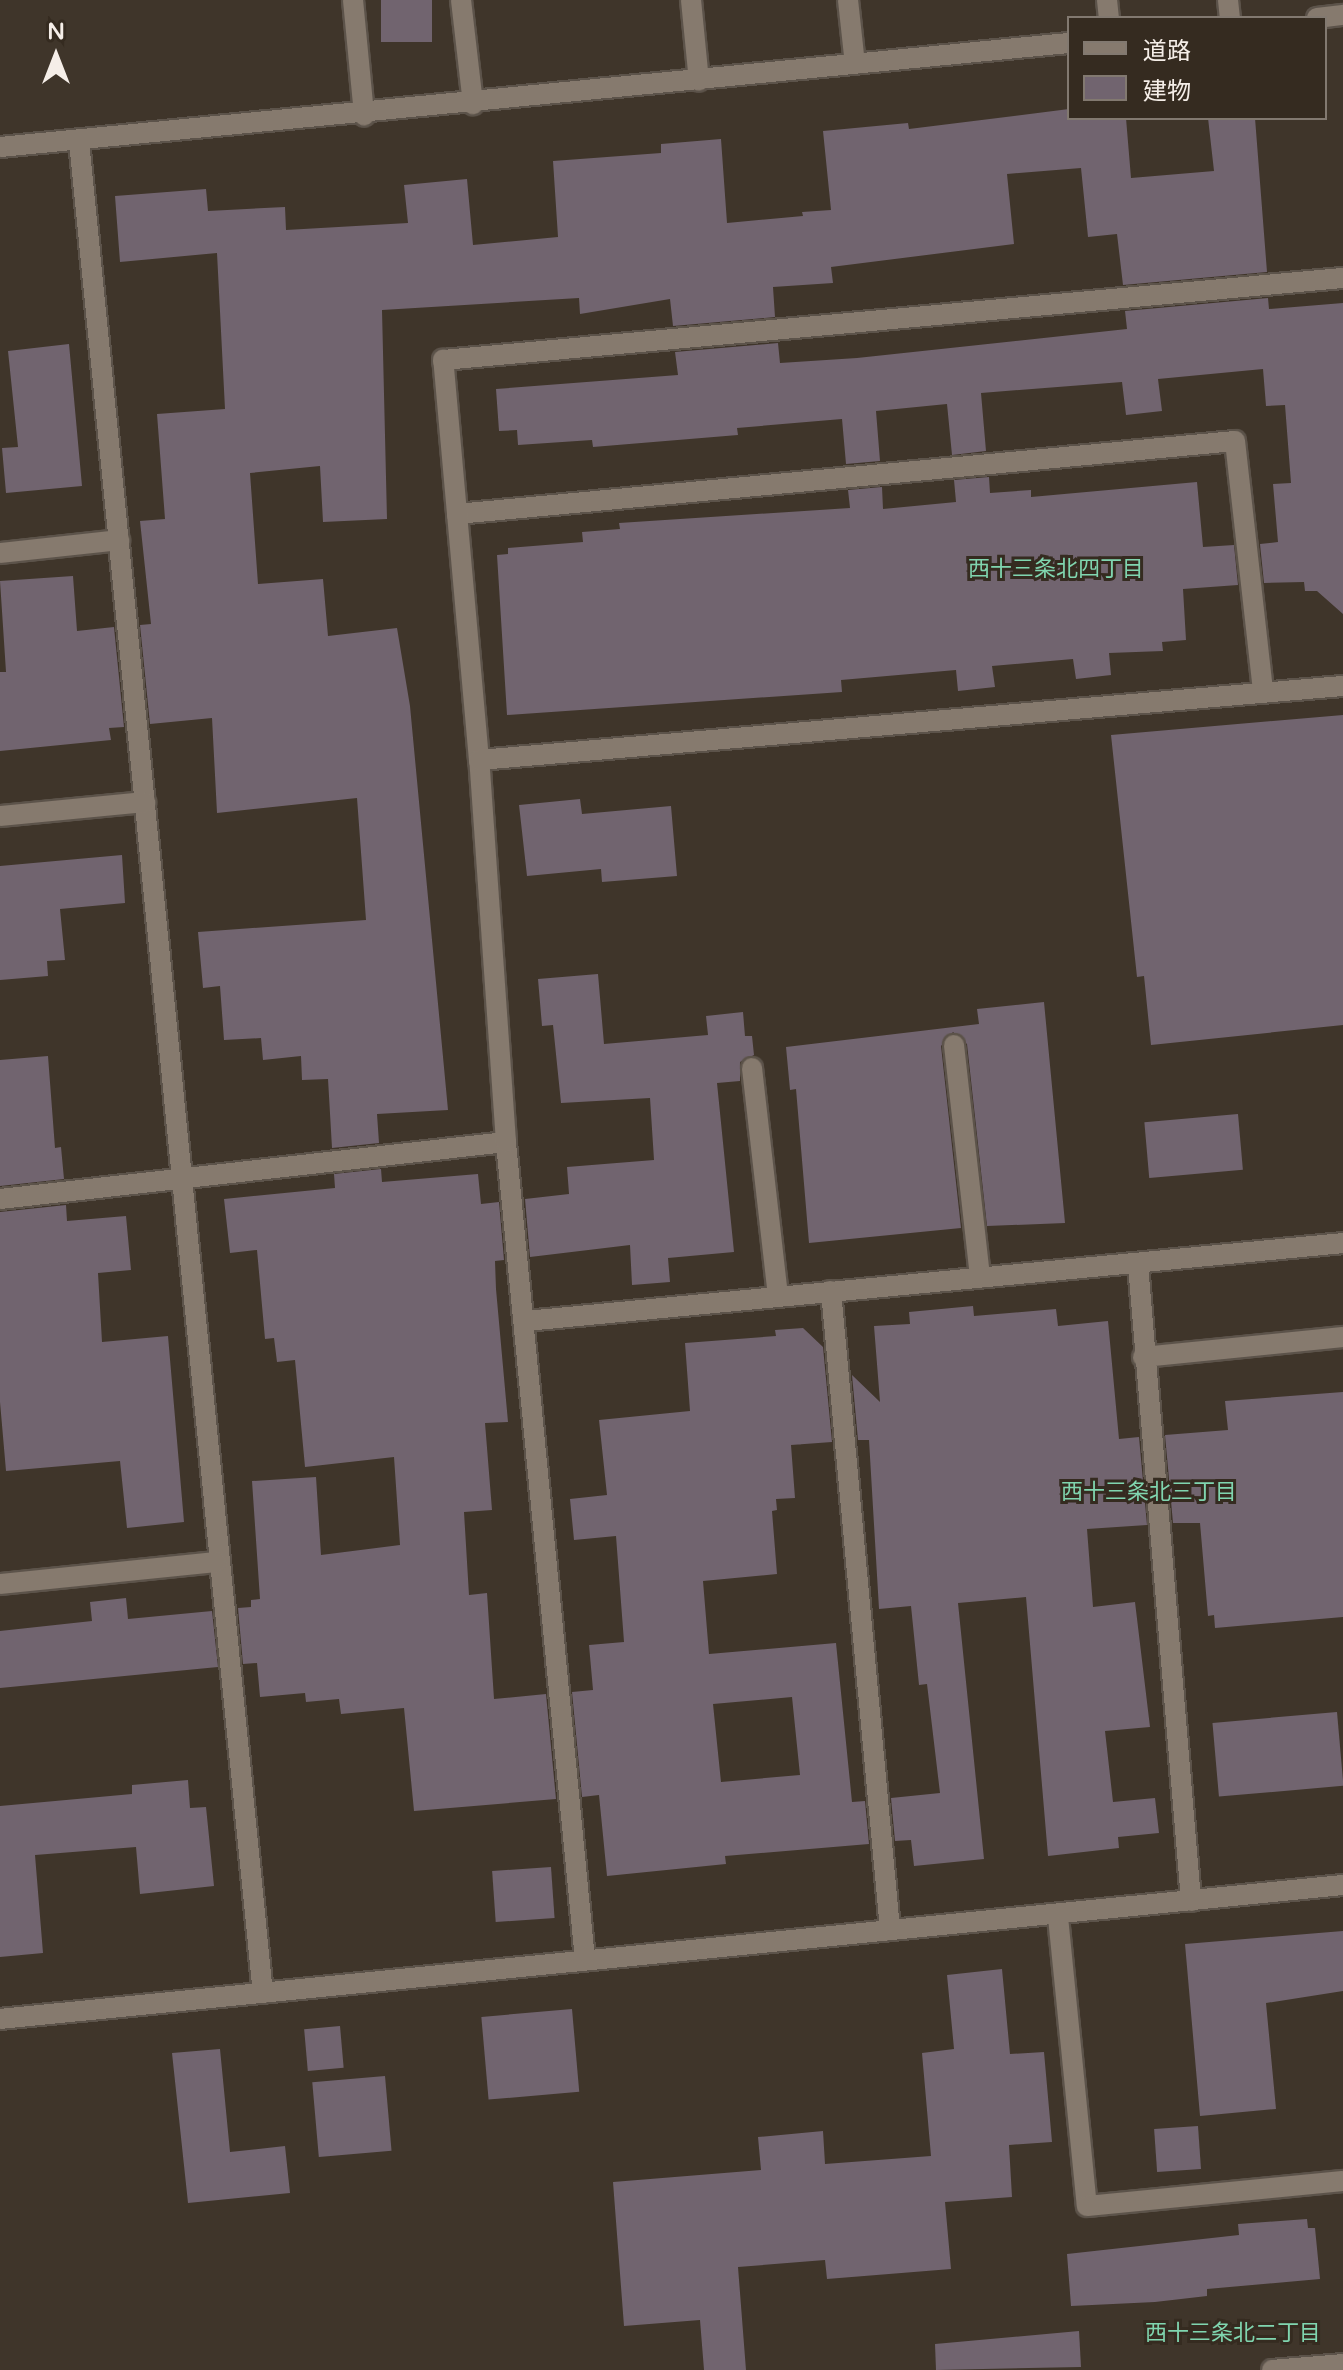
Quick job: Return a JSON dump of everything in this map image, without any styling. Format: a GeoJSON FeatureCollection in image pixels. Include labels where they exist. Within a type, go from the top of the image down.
{"type":"FeatureCollection","features":[{"type":"Feature","properties":{"kind":"street"},"geometry":{"type":"LineString","coordinates":[[353,0],[364,115]]}},
{"type":"Feature","properties":{"kind":"street"},"geometry":{"type":"LineString","coordinates":[[461,0],[473,104]]}},
{"type":"Feature","properties":{"kind":"street"},"geometry":{"type":"LineString","coordinates":[[691,0],[699,81]]}},
{"type":"Feature","properties":{"kind":"street"},"geometry":{"type":"LineString","coordinates":[[848,0],[855,64]]}},
{"type":"Feature","properties":{"kind":"street"},"geometry":{"type":"LineString","coordinates":[[0,147],[364,115],[1067,43]]}},
{"type":"Feature","properties":{"kind":"street"},"geometry":{"type":"LineString","coordinates":[[79,141],[183,1180],[216,1562],[263,1993]]}},
{"type":"Feature","properties":{"kind":"street"},"geometry":{"type":"LineString","coordinates":[[585,1960],[526,1321],[506,1142],[479,760],[443,360],[1343,278]]}},
{"type":"Feature","properties":{"kind":"street"},"geometry":{"type":"LineString","coordinates":[[457,514],[1235,441],[1263,691]]}},
{"type":"Feature","properties":{"kind":"street"},"geometry":{"type":"LineString","coordinates":[[0,553],[119,540]]}},
{"type":"Feature","properties":{"kind":"street"},"geometry":{"type":"LineString","coordinates":[[479,760],[1343,686]]}},
{"type":"Feature","properties":{"kind":"street"},"geometry":{"type":"LineString","coordinates":[[0,816],[145,802]]}},
{"type":"Feature","properties":{"kind":"street"},"geometry":{"type":"LineString","coordinates":[[954,1045],[980,1278]]}},
{"type":"Feature","properties":{"kind":"street"},"geometry":{"type":"LineString","coordinates":[[752,1068],[778,1296]]}},
{"type":"Feature","properties":{"kind":"street"},"geometry":{"type":"LineString","coordinates":[[0,1199],[506,1142]]}},
{"type":"Feature","properties":{"kind":"street"},"geometry":{"type":"LineString","coordinates":[[526,1321],[1343,1243]]}},
{"type":"Feature","properties":{"kind":"street"},"geometry":{"type":"LineString","coordinates":[[1138,1264],[1143,1357],[1191,1901]]}},
{"type":"Feature","properties":{"kind":"street"},"geometry":{"type":"LineString","coordinates":[[831,1291],[890,1930]]}},
{"type":"Feature","properties":{"kind":"street"},"geometry":{"type":"LineString","coordinates":[[1143,1357],[1343,1337]]}},
{"type":"Feature","properties":{"kind":"street"},"geometry":{"type":"LineString","coordinates":[[0,1584],[216,1562]]}},
{"type":"Feature","properties":{"kind":"street"},"geometry":{"type":"LineString","coordinates":[[0,2019],[890,1930],[1058,1917],[1343,1885]]}},
{"type":"Feature","properties":{"kind":"street"},"geometry":{"type":"LineString","coordinates":[[1058,1917],[1087,2206],[1343,2181]]}},
{"type":"Feature","properties":{"kind":"street"},"geometry":{"type":"LineString","coordinates":[[1272,2370],[1343,2364]]}},
{"type":"Feature","properties":{"kind":"building"},"geometry":{"type":"Polygon","coordinates":[[[381,0],[432,0],[432,42],[381,42],[381,0]]]}},
{"type":"Feature","properties":{"kind":"building"},"geometry":{"type":"Polygon","coordinates":[[[1067,109],[1067,120],[1126,120],[1131,178],[1214,171],[1208,120],[1255,120],[1267,272],[1123,285],[1117,234],[1088,237],[1081,168],[1007,174],[1014,244],[831,267],[833,283],[773,287],[775,317],[673,326],[670,299],[580,314],[579,298],[382,310],[387,519],[323,522],[320,466],[250,473],[258,584],[323,579],[328,636],[397,628],[410,706],[448,1110],[377,1114],[379,1143],[332,1148],[328,1079],[302,1080],[301,1056],[263,1060],[261,1038],[224,1040],[220,986],[203,988],[198,932],[366,920],[357,798],[217,813],[212,718],[150,724],[140,625],[151,624],[140,521],[165,519],[157,414],[225,409],[217,253],[120,262],[115,196],[206,189],[208,211],[285,207],[286,230],[408,223],[404,185],[467,179],[473,245],[558,237],[553,161],[661,153],[661,144],[721,139],[727,223],[803,216],[802,212],[831,210],[823,131],[908,123],[909,129],[1067,109]]]}},
{"type":"Feature","properties":{"kind":"building"},"geometry":{"type":"Polygon","coordinates":[[[1268,298],[1269,309],[1343,303],[1343,614],[1317,591],[1305,591],[1304,582],[1264,583],[1260,544],[1278,542],[1273,484],[1291,483],[1285,405],[1266,406],[1263,369],[1158,379],[1162,411],[1126,415],[1122,382],[981,393],[986,451],[952,455],[947,404],[876,411],[880,461],[846,464],[842,419],[737,428],[738,435],[593,447],[592,440],[518,445],[517,430],[499,431],[496,389],[678,375],[675,352],[778,343],[780,363],[857,358],[1127,329],[1125,311],[1268,298]]]}},
{"type":"Feature","properties":{"kind":"building"},"geometry":{"type":"Polygon","coordinates":[[[69,344],[82,486],[6,493],[2,448],[18,447],[8,351],[69,344]]]}},
{"type":"Feature","properties":{"kind":"building"},"geometry":{"type":"Polygon","coordinates":[[[989,477],[990,493],[1031,490],[1031,497],[1197,482],[1203,547],[1234,545],[1238,585],[1183,589],[1186,640],[1162,642],[1163,651],[1109,653],[1111,675],[1076,679],[1073,659],[992,666],[995,687],[958,691],[956,670],[841,680],[842,692],[507,715],[497,555],[508,554],[508,548],[583,542],[582,532],[620,529],[619,523],[850,508],[848,490],[882,487],[883,509],[956,502],[954,480],[989,477]]]}},
{"type":"Feature","properties":{"kind":"building"},"geometry":{"type":"Polygon","coordinates":[[[73,576],[77,631],[114,627],[124,727],[109,728],[111,740],[0,751],[0,672],[6,672],[0,581],[73,576]]]}},
{"type":"Feature","properties":{"kind":"building"},"geometry":{"type":"Polygon","coordinates":[[[1343,715],[1343,1025],[1151,1045],[1144,976],[1137,977],[1111,735],[1343,715]]]}},
{"type":"Feature","properties":{"kind":"building"},"geometry":{"type":"Polygon","coordinates":[[[580,799],[582,814],[671,806],[677,876],[602,882],[601,869],[527,876],[519,805],[580,799]]]}},
{"type":"Feature","properties":{"kind":"building"},"geometry":{"type":"Polygon","coordinates":[[[122,855],[125,903],[60,909],[65,960],[47,961],[48,976],[0,980],[0,866],[122,855]]]}},
{"type":"Feature","properties":{"kind":"building"},"geometry":{"type":"Polygon","coordinates":[[[598,974],[604,1044],[708,1035],[706,1016],[743,1012],[745,1036],[752,1036],[754,1055],[740,1062],[740,1081],[717,1083],[734,1252],[668,1258],[670,1282],[632,1285],[630,1245],[530,1257],[525,1199],[569,1194],[567,1167],[654,1160],[650,1098],[561,1103],[553,1025],[542,1026],[538,979],[598,974]]]}},
{"type":"Feature","properties":{"kind":"building"},"geometry":{"type":"Polygon","coordinates":[[[1044,1002],[1065,1223],[987,1226],[967,1044],[953,1032],[941,1046],[961,1228],[809,1243],[796,1089],[790,1090],[786,1047],[979,1024],[977,1009],[1044,1002]]]}},
{"type":"Feature","properties":{"kind":"building"},"geometry":{"type":"Polygon","coordinates":[[[48,1056],[55,1148],[61,1147],[64,1179],[0,1186],[0,1060],[48,1056]]]}},
{"type":"Feature","properties":{"kind":"building"},"geometry":{"type":"Polygon","coordinates":[[[1238,1114],[1243,1170],[1149,1178],[1144,1122],[1238,1114]]]}},
{"type":"Feature","properties":{"kind":"building"},"geometry":{"type":"Polygon","coordinates":[[[381,1169],[382,1182],[478,1174],[481,1204],[499,1202],[504,1260],[495,1261],[496,1289],[508,1422],[485,1423],[492,1510],[464,1512],[469,1595],[487,1593],[494,1699],[546,1694],[556,1799],[414,1811],[404,1708],[341,1714],[339,1699],[306,1702],[305,1693],[260,1697],[257,1663],[243,1664],[238,1608],[251,1607],[251,1600],[260,1599],[252,1481],[316,1477],[321,1555],[400,1545],[394,1457],[305,1467],[295,1360],[277,1362],[274,1338],[265,1339],[257,1250],[230,1253],[224,1199],[335,1188],[334,1174],[381,1169]]]}},
{"type":"Feature","properties":{"kind":"building"},"geometry":{"type":"Polygon","coordinates":[[[66,1205],[67,1221],[126,1216],[131,1270],[98,1273],[102,1342],[168,1336],[184,1522],[127,1528],[120,1461],[6,1471],[0,1402],[0,1212],[66,1205]]]}},
{"type":"Feature","properties":{"kind":"building"},"geometry":{"type":"Polygon","coordinates":[[[973,1306],[974,1316],[1056,1309],[1058,1326],[1108,1321],[1119,1439],[1139,1437],[1147,1525],[1087,1529],[1093,1607],[1135,1602],[1150,1727],[1105,1731],[1113,1802],[1155,1798],[1159,1833],[1118,1837],[1119,1848],[1048,1856],[1026,1597],[958,1603],[984,1859],[914,1866],[911,1840],[895,1841],[891,1798],[940,1793],[927,1684],[919,1685],[911,1606],[879,1609],[869,1440],[858,1440],[852,1375],[880,1402],[874,1326],[910,1324],[909,1312],[973,1306]]]}},
{"type":"Feature","properties":{"kind":"building"},"geometry":{"type":"Polygon","coordinates":[[[803,1328],[823,1347],[832,1442],[791,1445],[795,1498],[776,1499],[777,1510],[772,1511],[777,1574],[703,1581],[709,1654],[836,1643],[852,1802],[865,1801],[869,1844],[725,1856],[726,1864],[607,1876],[599,1795],[582,1797],[572,1692],[593,1690],[589,1645],[624,1642],[616,1536],[574,1540],[570,1499],[607,1495],[599,1420],[690,1411],[685,1343],[776,1336],[775,1330],[803,1328]],[[792,1697],[713,1704],[721,1782],[800,1775],[792,1697]]]}},
{"type":"Feature","properties":{"kind":"building"},"geometry":{"type":"Polygon","coordinates":[[[1343,1392],[1343,1617],[1215,1628],[1214,1615],[1208,1616],[1200,1523],[1173,1523],[1165,1435],[1228,1430],[1225,1401],[1343,1392]]]}},
{"type":"Feature","properties":{"kind":"building"},"geometry":{"type":"Polygon","coordinates":[[[126,1598],[128,1619],[212,1611],[218,1667],[0,1688],[0,1631],[92,1621],[90,1602],[126,1598]]]}},
{"type":"Feature","properties":{"kind":"building"},"geometry":{"type":"Polygon","coordinates":[[[1337,1712],[1343,1786],[1219,1797],[1212,1723],[1337,1712]]]}},
{"type":"Feature","properties":{"kind":"building"},"geometry":{"type":"Polygon","coordinates":[[[188,1780],[190,1808],[206,1807],[214,1886],[140,1894],[136,1847],[35,1855],[43,1953],[0,1957],[0,1806],[132,1794],[132,1785],[188,1780]]]}},
{"type":"Feature","properties":{"kind":"building"},"geometry":{"type":"Polygon","coordinates":[[[551,1867],[555,1918],[496,1922],[492,1871],[551,1867]]]}},
{"type":"Feature","properties":{"kind":"building"},"geometry":{"type":"Polygon","coordinates":[[[1343,1931],[1343,1991],[1266,2003],[1276,2109],[1200,2116],[1185,1944],[1343,1931]]]}},
{"type":"Feature","properties":{"kind":"building"},"geometry":{"type":"Polygon","coordinates":[[[1002,1969],[1010,2054],[1044,2052],[1052,2142],[1009,2145],[1012,2197],[945,2202],[951,2269],[827,2279],[825,2260],[738,2267],[746,2370],[704,2370],[700,2320],[624,2326],[613,2182],[761,2170],[758,2137],[823,2131],[825,2164],[931,2156],[922,2053],[954,2049],[947,1975],[1002,1969]]]}},
{"type":"Feature","properties":{"kind":"building"},"geometry":{"type":"Polygon","coordinates":[[[572,2009],[579,2092],[489,2100],[481,2017],[572,2009]]]}},
{"type":"Feature","properties":{"kind":"building"},"geometry":{"type":"Polygon","coordinates":[[[340,2026],[344,2068],[308,2071],[304,2029],[340,2026]]]}},
{"type":"Feature","properties":{"kind":"building"},"geometry":{"type":"Polygon","coordinates":[[[220,2049],[230,2152],[285,2146],[290,2193],[188,2203],[172,2053],[220,2049]]]}},
{"type":"Feature","properties":{"kind":"building"},"geometry":{"type":"Polygon","coordinates":[[[385,2076],[392,2151],[319,2157],[312,2082],[385,2076]]]}},
{"type":"Feature","properties":{"kind":"building"},"geometry":{"type":"Polygon","coordinates":[[[1198,2126],[1201,2169],[1157,2172],[1154,2129],[1198,2126]]]}},
{"type":"Feature","properties":{"kind":"building"},"geometry":{"type":"Polygon","coordinates":[[[1307,2219],[1308,2228],[1315,2228],[1320,2279],[1207,2289],[1207,2296],[1155,2302],[1071,2306],[1067,2254],[1239,2235],[1238,2224],[1307,2219]]]}},
{"type":"Feature","properties":{"kind":"building"},"geometry":{"type":"Polygon","coordinates":[[[1079,2331],[1081,2367],[936,2370],[935,2344],[1079,2331]]]}},
{"type":"Feature","properties":{"kind":"district","name":"西十三条北四丁目"},"geometry":{"type":"Point","coordinates":[1056,570]}},
{"type":"Feature","properties":{"kind":"district","name":"西十三条北三丁目"},"geometry":{"type":"Point","coordinates":[1149,1493]}},
{"type":"Feature","properties":{"kind":"district","name":"西十三条北二丁目"},"geometry":{"type":"Point","coordinates":[1233,2334]}}]}
